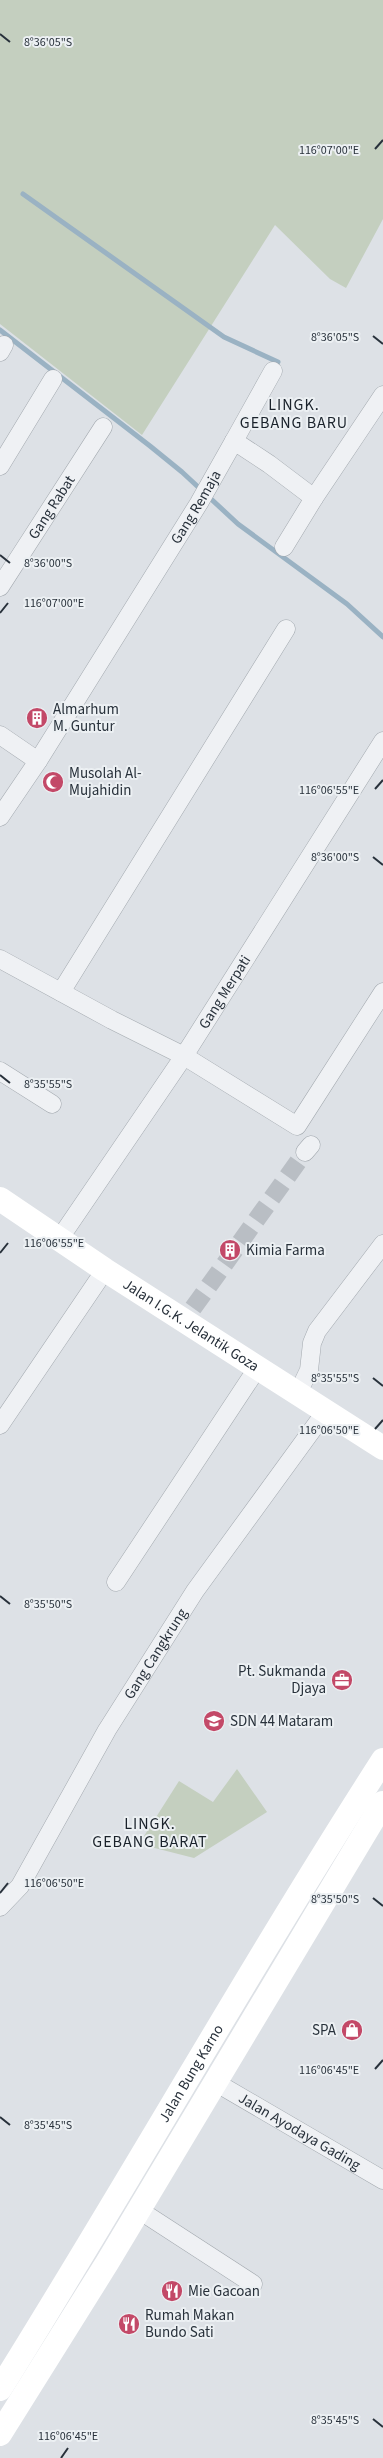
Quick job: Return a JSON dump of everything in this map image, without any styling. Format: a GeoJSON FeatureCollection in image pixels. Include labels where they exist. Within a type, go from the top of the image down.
{"type":"FeatureCollection","features":[{"type":"Feature","properties":{"kind":"main road","name":"Jalan I.G.K. Jelantik Goza"},"geometry":{"type":"LineString","coordinates":[[0,1198],[105,1270],[189,1314],[258,1367],[383,1448]]}},
{"type":"Feature","properties":{"kind":"main road","name":"Jalan Bung Karno"},"geometry":{"type":"LineString","coordinates":[[0,2389],[87,2250],[289,1910],[383,1760]]}},
{"type":"Feature","properties":{"kind":"main road"},"geometry":{"type":"LineString","coordinates":[[0,2434],[107,2263],[383,1803]]}},
{"type":"Feature","properties":{"kind":"main road"},"geometry":{"type":"LineString","coordinates":[[289,1910],[310,1923]]}},
{"type":"Feature","properties":{"kind":"main road"},"geometry":{"type":"LineString","coordinates":[[87,2250],[107,2263]]}},
{"type":"Feature","properties":{"kind":"street","name":"Gang Remaja"},"geometry":{"type":"LineString","coordinates":[[0,817],[38,761],[199,503],[273,371]]}},
{"type":"Feature","properties":{"kind":"street"},"geometry":{"type":"LineString","coordinates":[[0,466],[53,379]]}},
{"type":"Feature","properties":{"kind":"street"},"geometry":{"type":"LineString","coordinates":[[284,547],[314,498],[383,395]]}},
{"type":"Feature","properties":{"kind":"street","name":"Gang Rabat"},"geometry":{"type":"LineString","coordinates":[[0,587],[103,427]]}},
{"type":"Feature","properties":{"kind":"street"},"geometry":{"type":"LineString","coordinates":[[234,441],[269,464],[314,498]]}},
{"type":"Feature","properties":{"kind":"street"},"geometry":{"type":"LineString","coordinates":[[61,992],[286,629]]}},
{"type":"Feature","properties":{"kind":"street"},"geometry":{"type":"LineString","coordinates":[[0,735],[38,761]]}},
{"type":"Feature","properties":{"kind":"street","name":"Gang Merpati"},"geometry":{"type":"LineString","coordinates":[[60,1238],[184,1056],[383,741]]}},
{"type":"Feature","properties":{"kind":"street"},"geometry":{"type":"LineString","coordinates":[[0,959],[184,1056],[297,1126],[383,992]]}},
{"type":"Feature","properties":{"kind":"street"},"geometry":{"type":"LineString","coordinates":[[0,1071],[52,1104]]}},
{"type":"Feature","properties":{"kind":"street"},"geometry":{"type":"LineString","coordinates":[[298,1393],[309,1370],[312,1344],[317,1332],[383,1244]]}},
{"type":"Feature","properties":{"kind":"street"},"geometry":{"type":"LineString","coordinates":[[0,1425],[105,1270]]}},
{"type":"Feature","properties":{"kind":"street"},"geometry":{"type":"LineString","coordinates":[[116,1582],[258,1367]]}},
{"type":"Feature","properties":{"kind":"street","name":"Gang Cangkrung"},"geometry":{"type":"LineString","coordinates":[[2,1905],[20,1886],[107,1730],[195,1591],[326,1411]]}},
{"type":"Feature","properties":{"kind":"street","name":"Jalan Ayodaya Gading"},"geometry":{"type":"LineString","coordinates":[[215,2082],[383,2180]]}},
{"type":"Feature","properties":{"kind":"street"},"geometry":{"type":"LineString","coordinates":[[139,2210],[253,2284]]}},
{"type":"Feature","properties":{"kind":"green space"},"geometry":{"type":"Polygon","coordinates":[[[0,0],[383,0],[383,219],[346,288],[330,279],[275,225],[142,435],[0,324],[0,0]]]}},
{"type":"Feature","properties":{"kind":"green space"},"geometry":{"type":"Polygon","coordinates":[[[237,1769],[267,1812],[194,1858],[139,1844],[179,1781],[213,1802],[237,1769]]]}},
{"type":"Feature","properties":{"kind":"waterway"},"geometry":{"type":"LineString","coordinates":[[23,194],[224,337],[278,362]]}},
{"type":"Feature","properties":{"kind":"waterway"},"geometry":{"type":"LineString","coordinates":[[0,330],[150,446],[182,472],[238,524],[347,604],[383,637]]}},
{"type":"Feature","properties":{"kind":"tunnel"},"geometry":{"type":"LineString","coordinates":[[193,1308],[305,1152]]}},
{"type":"Feature","properties":{"kind":"place","name":"Almarhum M. Guntur"},"geometry":{"type":"Point","coordinates":[37,718]}},
{"type":"Feature","properties":{"kind":"place","name":"Musolah Al- Mujahidin"},"geometry":{"type":"Point","coordinates":[53,782]}},
{"type":"Feature","properties":{"kind":"place","name":"Kimia Farma"},"geometry":{"type":"Point","coordinates":[230,1250]}},
{"type":"Feature","properties":{"kind":"place","name":"Pt. Sukmanda Djaya"},"geometry":{"type":"Point","coordinates":[342,1680]}},
{"type":"Feature","properties":{"kind":"place","name":"SDN 44 Mataram"},"geometry":{"type":"Point","coordinates":[214,1721]}},
{"type":"Feature","properties":{"kind":"place","name":"SPA"},"geometry":{"type":"Point","coordinates":[352,2030]}},
{"type":"Feature","properties":{"kind":"place","name":"Mie Gacoan"},"geometry":{"type":"Point","coordinates":[172,2291]}},
{"type":"Feature","properties":{"kind":"place","name":"Rumah Makan Bundo Sati"},"geometry":{"type":"Point","coordinates":[129,2324]}},
{"type":"Feature","properties":{"kind":"district","name":"LINGK. GEBANG BARU"},"geometry":{"type":"Point","coordinates":[294,413]}},
{"type":"Feature","properties":{"kind":"district","name":"LINGK. GEBANG BARAT"},"geometry":{"type":"Point","coordinates":[150,1832]}}]}
